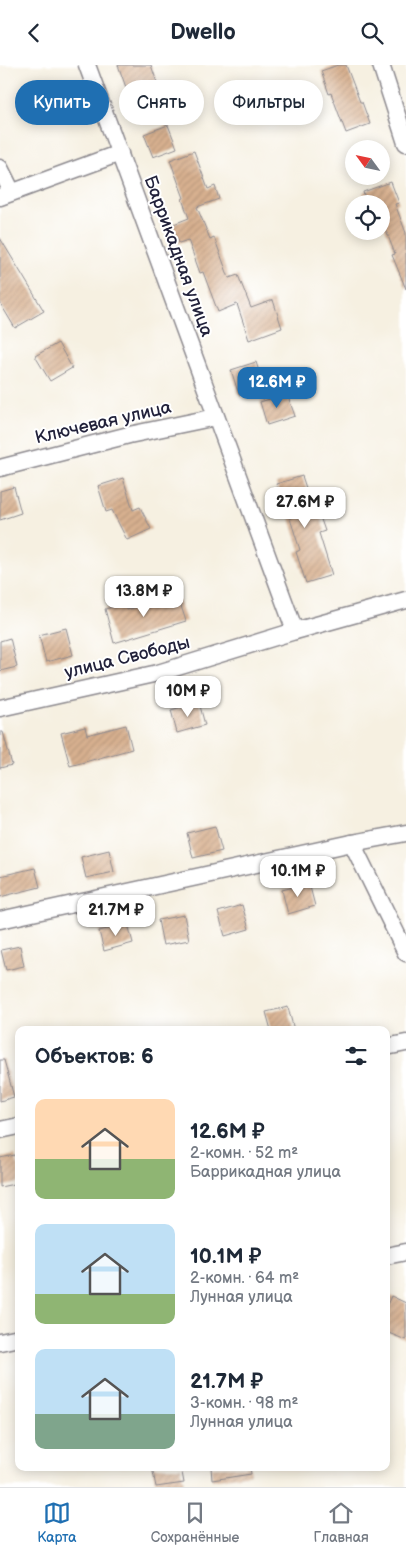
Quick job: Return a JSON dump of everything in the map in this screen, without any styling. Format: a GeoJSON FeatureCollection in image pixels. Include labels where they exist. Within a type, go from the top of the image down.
{"type":"FeatureCollection","features":[{"type":"Feature","properties":{"kind":"street","name":"Баррикадная улица"},"geometry":{"type":"LineString","coordinates":[[88,65],[295,631]]}},
{"type":"Feature","properties":{"kind":"street"},"geometry":{"type":"LineString","coordinates":[[381,65],[406,143]]}},
{"type":"Feature","properties":{"kind":"street"},"geometry":{"type":"LineString","coordinates":[[0,168],[6,195],[120,153]]}},
{"type":"Feature","properties":{"kind":"street","name":"Ключевая улица"},"geometry":{"type":"LineString","coordinates":[[0,468],[129,435],[216,417]]}},
{"type":"Feature","properties":{"kind":"street","name":"улица Свободы"},"geometry":{"type":"LineString","coordinates":[[0,708],[158,673],[295,631],[406,600]]}},
{"type":"Feature","properties":{"kind":"street"},"geometry":{"type":"LineString","coordinates":[[0,920],[352,843],[406,833]]}},
{"type":"Feature","properties":{"kind":"street"},"geometry":{"type":"LineString","coordinates":[[352,843],[406,953]]}},
{"type":"Feature","properties":{"kind":"street"},"geometry":{"type":"LineString","coordinates":[[390,1046],[406,1043]]}},
{"type":"Feature","properties":{"kind":"street"},"geometry":{"type":"LineString","coordinates":[[0,1130],[15,1127]]}},
{"type":"Feature","properties":{"kind":"street"},"geometry":{"type":"LineString","coordinates":[[390,1255],[406,1252]]}},
{"type":"Feature","properties":{"kind":"street"},"geometry":{"type":"LineString","coordinates":[[0,1342],[15,1339]]}},
{"type":"Feature","properties":{"kind":"building"},"geometry":{"type":"Polygon","coordinates":[[[118,65],[151,65],[156,80],[123,80],[118,65]]]}},
{"type":"Feature","properties":{"kind":"building"},"geometry":{"type":"Polygon","coordinates":[[[338,65],[346,65],[370,124],[346,133],[321,71],[338,65]]]}},
{"type":"Feature","properties":{"kind":"building"},"geometry":{"type":"Polygon","coordinates":[[[168,125],[177,148],[153,157],[144,134],[168,125]]]}},
{"type":"Feature","properties":{"kind":"building"},"geometry":{"type":"Polygon","coordinates":[[[194,151],[208,189],[215,186],[219,199],[197,207],[210,239],[214,237],[229,278],[238,275],[251,308],[273,300],[282,328],[249,340],[237,304],[218,312],[203,272],[200,273],[188,240],[179,243],[171,225],[189,218],[170,160],[194,151]]]}},
{"type":"Feature","properties":{"kind":"building"},"geometry":{"type":"Polygon","coordinates":[[[390,182],[399,203],[395,204],[406,233],[406,289],[392,255],[395,254],[390,240],[390,195],[364,195],[363,192],[383,185],[390,185],[390,182]]]}},
{"type":"Feature","properties":{"kind":"building"},"geometry":{"type":"Polygon","coordinates":[[[0,238],[44,311],[15,328],[0,303],[0,238]]]}},
{"type":"Feature","properties":{"kind":"building"},"geometry":{"type":"Polygon","coordinates":[[[58,343],[72,368],[50,381],[35,356],[58,343]]]}},
{"type":"Feature","properties":{"kind":"building"},"geometry":{"type":"Polygon","coordinates":[[[256,362],[264,387],[239,395],[231,370],[256,362]]]}},
{"type":"Feature","properties":{"kind":"building"},"geometry":{"type":"Polygon","coordinates":[[[287,394],[295,416],[267,425],[260,402],[287,394]]]}},
{"type":"Feature","properties":{"kind":"building"},"geometry":{"type":"Polygon","coordinates":[[[302,476],[313,509],[317,508],[325,531],[319,533],[332,575],[306,583],[296,552],[300,550],[286,506],[283,507],[276,484],[302,476]]]}},
{"type":"Feature","properties":{"kind":"building"},"geometry":{"type":"Polygon","coordinates":[[[123,478],[133,510],[140,507],[151,529],[127,540],[112,510],[106,512],[98,486],[123,478]]]}},
{"type":"Feature","properties":{"kind":"building"},"geometry":{"type":"Polygon","coordinates":[[[14,487],[21,513],[0,520],[0,491],[14,487]]]}},
{"type":"Feature","properties":{"kind":"building"},"geometry":{"type":"Polygon","coordinates":[[[177,594],[186,621],[114,643],[105,609],[125,604],[127,610],[177,594]]]}},
{"type":"Feature","properties":{"kind":"building"},"geometry":{"type":"Polygon","coordinates":[[[66,628],[73,655],[46,662],[39,635],[66,628]]]}},
{"type":"Feature","properties":{"kind":"building"},"geometry":{"type":"Polygon","coordinates":[[[10,638],[17,667],[0,671],[0,641],[10,638]]]}},
{"type":"Feature","properties":{"kind":"building"},"geometry":{"type":"Polygon","coordinates":[[[199,702],[205,725],[177,733],[171,710],[199,702]]]}},
{"type":"Feature","properties":{"kind":"building"},"geometry":{"type":"Polygon","coordinates":[[[126,725],[132,749],[70,766],[61,733],[85,727],[87,735],[126,725]]]}},
{"type":"Feature","properties":{"kind":"building"},"geometry":{"type":"Polygon","coordinates":[[[0,732],[3,732],[12,765],[0,768],[0,732]]]}},
{"type":"Feature","properties":{"kind":"building"},"geometry":{"type":"Polygon","coordinates":[[[215,826],[222,851],[193,858],[187,833],[215,826]]]}},
{"type":"Feature","properties":{"kind":"building"},"geometry":{"type":"Polygon","coordinates":[[[109,850],[114,872],[86,878],[81,857],[109,850]]]}},
{"type":"Feature","properties":{"kind":"building"},"geometry":{"type":"Polygon","coordinates":[[[35,868],[40,887],[0,897],[0,876],[35,868]]]}},
{"type":"Feature","properties":{"kind":"building"},"geometry":{"type":"Polygon","coordinates":[[[309,883],[315,906],[288,914],[282,890],[309,883]]]}},
{"type":"Feature","properties":{"kind":"building"},"geometry":{"type":"Polygon","coordinates":[[[242,905],[249,929],[225,936],[218,912],[242,905]]]}},
{"type":"Feature","properties":{"kind":"building"},"geometry":{"type":"Polygon","coordinates":[[[184,915],[189,940],[163,945],[158,920],[184,915]]]}},
{"type":"Feature","properties":{"kind":"building"},"geometry":{"type":"Polygon","coordinates":[[[128,924],[133,943],[104,951],[99,931],[128,924]]]}},
{"type":"Feature","properties":{"kind":"building"},"geometry":{"type":"Polygon","coordinates":[[[20,946],[24,966],[6,970],[1,950],[20,946]]]}},
{"type":"Feature","properties":{"kind":"building"},"geometry":{"type":"Polygon","coordinates":[[[288,1007],[293,1026],[270,1026],[266,1012],[288,1007]]]}},
{"type":"Feature","properties":{"kind":"building"},"geometry":{"type":"Polygon","coordinates":[[[0,1060],[4,1060],[14,1097],[0,1101],[0,1060]]]}},
{"type":"Feature","properties":{"kind":"building"},"geometry":{"type":"Polygon","coordinates":[[[15,1155],[15,1184],[0,1187],[0,1158],[15,1155]]]}},
{"type":"Feature","properties":{"kind":"building"},"geometry":{"type":"Polygon","coordinates":[[[391,1296],[406,1303],[406,1340],[390,1334],[391,1296]]]}},
{"type":"Feature","properties":{"kind":"building"},"geometry":{"type":"Polygon","coordinates":[[[153,1471],[182,1471],[184,1483],[156,1487],[153,1471]]]}},
{"type":"Feature","properties":{"kind":"building"},"geometry":{"type":"Polygon","coordinates":[[[211,1471],[251,1471],[251,1474],[212,1480],[211,1471]]]}}]}
